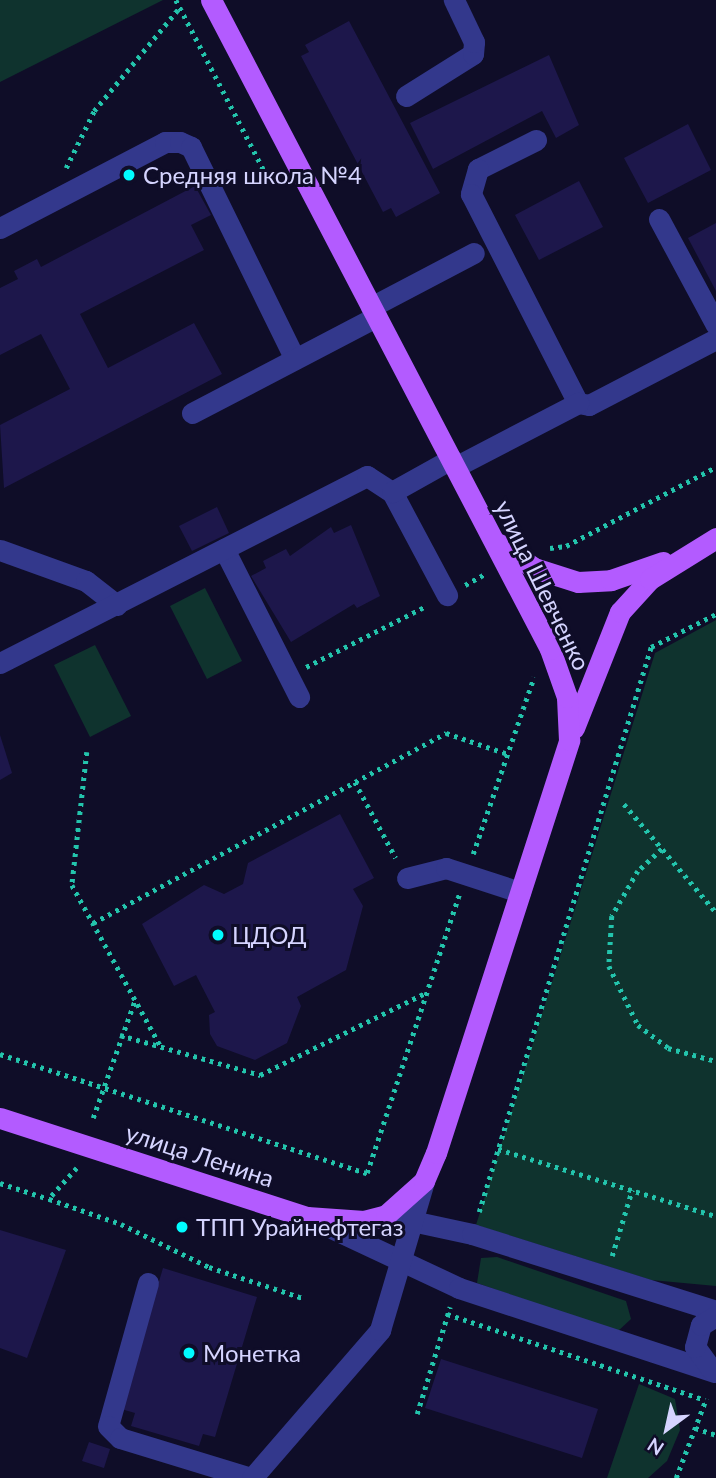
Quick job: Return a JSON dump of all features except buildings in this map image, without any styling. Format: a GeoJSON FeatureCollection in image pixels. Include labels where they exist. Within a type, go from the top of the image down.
{"type":"FeatureCollection","features":[{"type":"Feature","properties":{"kind":"main road","name":"улица Шевченко"},"geometry":{"type":"LineString","coordinates":[[211,0],[563,678],[569,740],[520,892],[424,1181],[386,1215]]}},
{"type":"Feature","properties":{"kind":"main road"},"geometry":{"type":"LineString","coordinates":[[492,538],[534,568],[578,582],[611,580],[682,556],[716,538]]}},
{"type":"Feature","properties":{"kind":"main road"},"geometry":{"type":"LineString","coordinates":[[569,740],[613,623],[635,593],[682,556]]}},
{"type":"Feature","properties":{"kind":"main road","name":"улица Ленина"},"geometry":{"type":"LineString","coordinates":[[0,1118],[307,1217],[364,1221],[386,1215]]}},
{"type":"Feature","properties":{"kind":"lane"},"geometry":{"type":"LineString","coordinates":[[406,96],[473,54],[474,42],[454,0]]}},
{"type":"Feature","properties":{"kind":"lane"},"geometry":{"type":"LineString","coordinates":[[536,140],[478,169],[471,194],[578,402]]}},
{"type":"Feature","properties":{"kind":"lane"},"geometry":{"type":"LineString","coordinates":[[0,228],[165,142],[191,147],[295,359]]}},
{"type":"Feature","properties":{"kind":"lane"},"geometry":{"type":"LineString","coordinates":[[660,219],[716,325]]}},
{"type":"Feature","properties":{"kind":"lane"},"geometry":{"type":"LineString","coordinates":[[191,412],[295,359],[474,253]]}},
{"type":"Feature","properties":{"kind":"lane"},"geometry":{"type":"LineString","coordinates":[[392,492],[578,402],[589,405],[716,339]]}},
{"type":"Feature","properties":{"kind":"lane"},"geometry":{"type":"LineString","coordinates":[[0,663],[367,476],[392,492],[447,595]]}},
{"type":"Feature","properties":{"kind":"lane"},"geometry":{"type":"LineString","coordinates":[[224,549],[299,697]]}},
{"type":"Feature","properties":{"kind":"lane"},"geometry":{"type":"LineString","coordinates":[[0,550],[86,581],[117,605]]}},
{"type":"Feature","properties":{"kind":"lane"},"geometry":{"type":"LineString","coordinates":[[407,878],[431,867],[467,874],[520,892]]}},
{"type":"Feature","properties":{"kind":"lane"},"geometry":{"type":"LineString","coordinates":[[148,1283],[108,1426],[120,1438],[252,1478],[369,1349],[401,1259],[424,1181]]}},
{"type":"Feature","properties":{"kind":"lane"},"geometry":{"type":"LineString","coordinates":[[386,1215],[472,1234],[716,1311]]}},
{"type":"Feature","properties":{"kind":"lane"},"geometry":{"type":"LineString","coordinates":[[307,1217],[456,1286],[716,1372]]}},
{"type":"Feature","properties":{"kind":"lane"},"geometry":{"type":"LineString","coordinates":[[716,1316],[701,1325],[695,1347],[716,1372]]}},
{"type":"Feature","properties":{"kind":"path"},"geometry":{"type":"LineString","coordinates":[[176,0],[266,174],[291,189]]}},
{"type":"Feature","properties":{"kind":"path"},"geometry":{"type":"LineString","coordinates":[[52,201],[94,111],[180,7]]}},
{"type":"Feature","properties":{"kind":"path"},"geometry":{"type":"LineString","coordinates":[[543,549],[566,546],[716,467]]}},
{"type":"Feature","properties":{"kind":"path"},"geometry":{"type":"LineString","coordinates":[[483,561],[495,584]]}},
{"type":"Feature","properties":{"kind":"path"},"geometry":{"type":"LineString","coordinates":[[289,676],[489,572]]}},
{"type":"Feature","properties":{"kind":"path"},"geometry":{"type":"LineString","coordinates":[[472,1234],[651,647],[716,614]]}},
{"type":"Feature","properties":{"kind":"path"},"geometry":{"type":"LineString","coordinates":[[0,1054],[367,1173],[425,993],[538,666]]}},
{"type":"Feature","properties":{"kind":"path"},"geometry":{"type":"LineString","coordinates":[[93,923],[446,733],[508,754]]}},
{"type":"Feature","properties":{"kind":"path"},"geometry":{"type":"LineString","coordinates":[[87,752],[72,885],[161,1046]]}},
{"type":"Feature","properties":{"kind":"path"},"geometry":{"type":"LineString","coordinates":[[355,782],[407,878]]}},
{"type":"Feature","properties":{"kind":"path"},"geometry":{"type":"LineString","coordinates":[[624,804],[716,912]]}},
{"type":"Feature","properties":{"kind":"path"},"geometry":{"type":"LineString","coordinates":[[663,849],[638,871],[612,915],[608,967],[638,1025],[668,1048],[716,1061]]}},
{"type":"Feature","properties":{"kind":"path"},"geometry":{"type":"LineString","coordinates":[[120,1035],[260,1075],[425,993]]}},
{"type":"Feature","properties":{"kind":"path"},"geometry":{"type":"LineString","coordinates":[[93,1118],[120,1035],[135,1000]]}},
{"type":"Feature","properties":{"kind":"path"},"geometry":{"type":"LineString","coordinates":[[498,1149],[716,1216]]}},
{"type":"Feature","properties":{"kind":"path"},"geometry":{"type":"LineString","coordinates":[[49,1199],[78,1167]]}},
{"type":"Feature","properties":{"kind":"path"},"geometry":{"type":"LineString","coordinates":[[0,1183],[121,1224],[209,1267],[303,1298]]}},
{"type":"Feature","properties":{"kind":"path"},"geometry":{"type":"LineString","coordinates":[[606,1276],[632,1190]]}},
{"type":"Feature","properties":{"kind":"path"},"geometry":{"type":"LineString","coordinates":[[417,1413],[456,1286]]}},
{"type":"Feature","properties":{"kind":"path"},"geometry":{"type":"LineString","coordinates":[[447,1314],[705,1399]]}},
{"type":"Feature","properties":{"kind":"path"},"geometry":{"type":"LineString","coordinates":[[676,1478],[716,1372]]}},
{"type":"Feature","properties":{"kind":"path"},"geometry":{"type":"LineString","coordinates":[[695,1428],[716,1435]]}},
{"type":"Feature","properties":{"kind":"green space"},"geometry":{"type":"Polygon","coordinates":[[[0,0],[163,0],[0,82],[0,0]]]}},
{"type":"Feature","properties":{"kind":"green space"},"geometry":{"type":"Polygon","coordinates":[[[205,588],[242,661],[207,679],[170,606],[205,588]]]}},
{"type":"Feature","properties":{"kind":"green space"},"geometry":{"type":"Polygon","coordinates":[[[716,620],[716,1286],[651,1280],[476,1225],[655,653],[716,620]]]}},
{"type":"Feature","properties":{"kind":"green space"},"geometry":{"type":"Polygon","coordinates":[[[95,645],[131,716],[90,737],[54,665],[95,645]]]}},
{"type":"Feature","properties":{"kind":"green space"},"geometry":{"type":"Polygon","coordinates":[[[497,1257],[626,1301],[631,1319],[617,1332],[477,1283],[481,1258],[497,1257]]]}},
{"type":"Feature","properties":{"kind":"green space"},"geometry":{"type":"Polygon","coordinates":[[[639,1384],[675,1399],[680,1430],[667,1461],[648,1478],[607,1478],[639,1384]]]}},
{"type":"Feature","properties":{"kind":"place","name":"Средняя школа №4"},"geometry":{"type":"Point","coordinates":[129,175]}},
{"type":"Feature","properties":{"kind":"place","name":"ЦДОД"},"geometry":{"type":"Point","coordinates":[218,935]}},
{"type":"Feature","properties":{"kind":"place","name":"ТПП Урайнефтегаз"},"geometry":{"type":"Point","coordinates":[182,1227]}},
{"type":"Feature","properties":{"kind":"place","name":"Монетка"},"geometry":{"type":"Point","coordinates":[189,1353]}}]}
